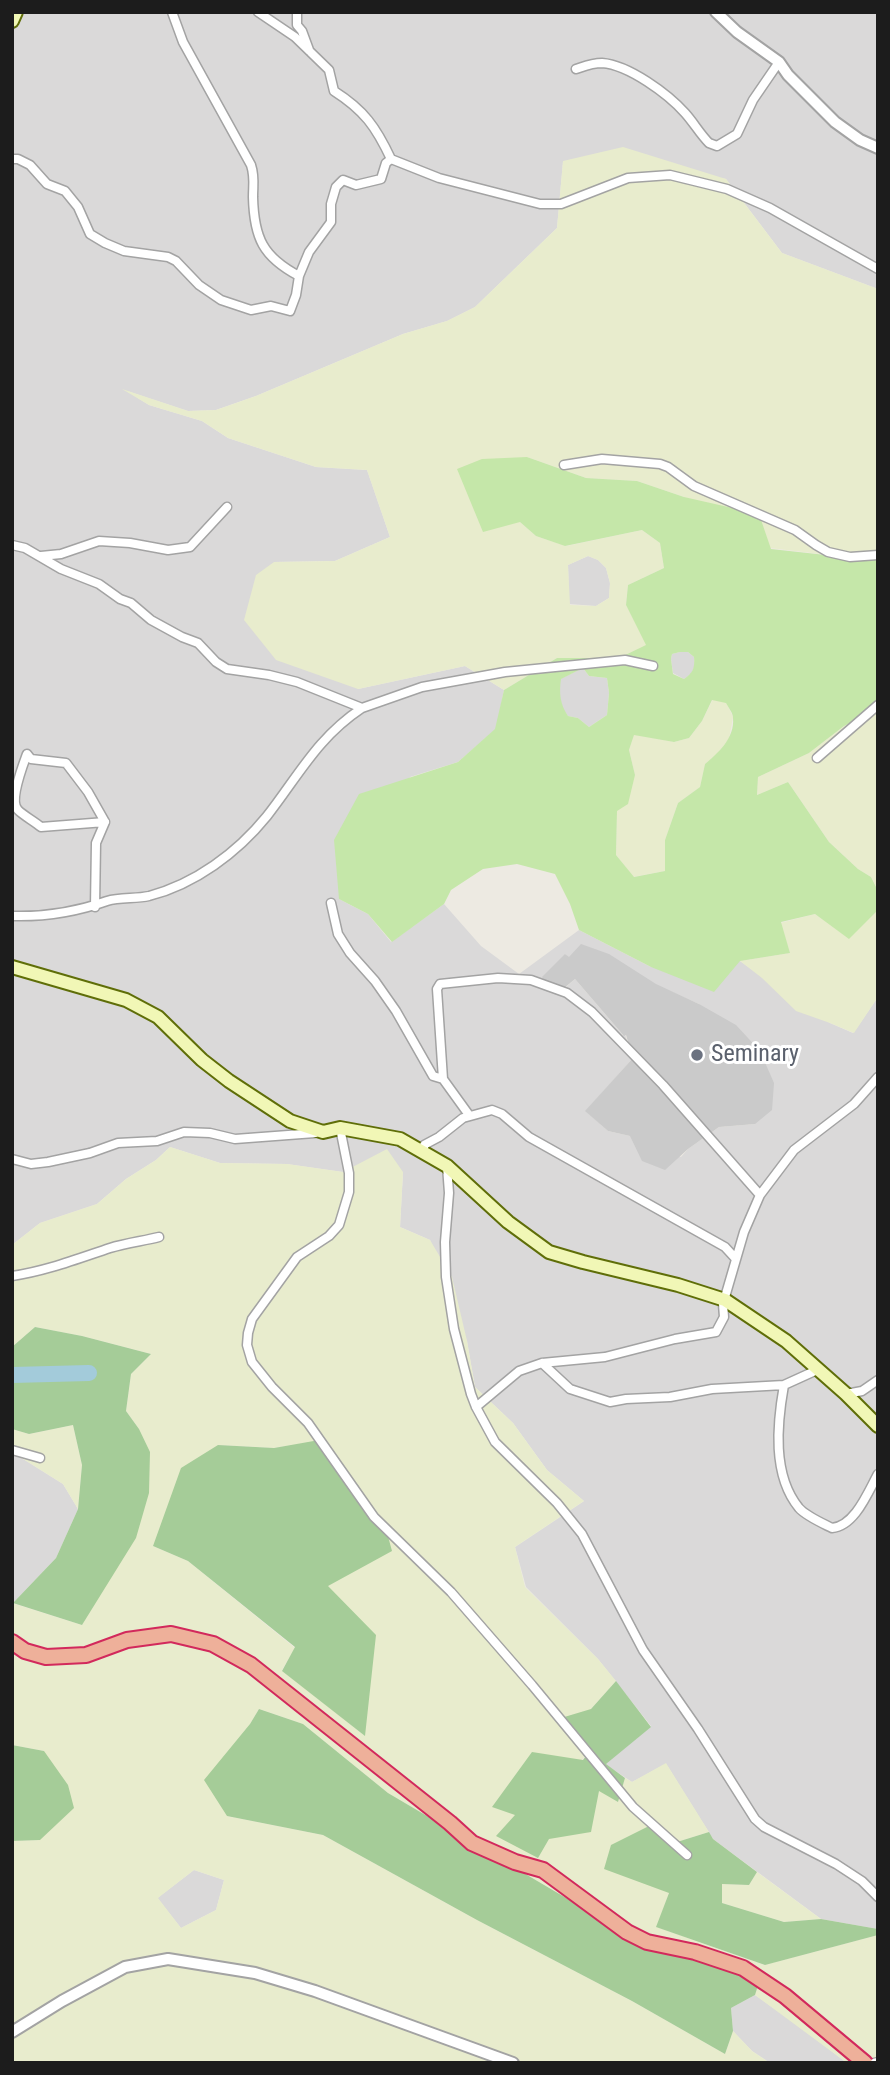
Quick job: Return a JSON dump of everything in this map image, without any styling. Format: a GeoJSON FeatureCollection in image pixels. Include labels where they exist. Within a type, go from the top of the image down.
{"type":"FeatureCollection","features":[{"type":"Feature","properties":{"kind":"highway"},"geometry":{"type":"LineString","coordinates":[[12,1642],[25,1651],[46,1657],[86,1655],[127,1640],[171,1634],[213,1644],[251,1665],[472,1843],[515,1863],[543,1870],[627,1932],[647,1942],[695,1952],[743,1968],[785,1996],[865,2063]]}},
{"type":"Feature","properties":{"kind":"main road"},"geometry":{"type":"LineString","coordinates":[[12,21],[16,12]]}},
{"type":"Feature","properties":{"kind":"main road"},"geometry":{"type":"LineString","coordinates":[[12,967],[126,1000],[158,1017],[202,1060],[290,1121],[323,1132],[340,1128],[400,1139],[447,1166],[508,1222],[549,1252],[678,1285],[725,1300],[786,1342],[878,1426]]}},
{"type":"Feature","properties":{"kind":"street"},"geometry":{"type":"LineString","coordinates":[[172,12],[183,42],[251,165],[255,178],[253,196],[257,233],[270,257],[299,276]]}},
{"type":"Feature","properties":{"kind":"street"},"geometry":{"type":"LineString","coordinates":[[258,12],[295,37],[330,70],[334,91],[355,105],[380,137],[391,159],[439,178],[540,204],[561,204],[628,178],[670,175],[727,189],[770,208],[878,269]]}},
{"type":"Feature","properties":{"kind":"street"},"geometry":{"type":"LineString","coordinates":[[297,12],[297,26],[302,31],[310,52]]}},
{"type":"Feature","properties":{"kind":"street"},"geometry":{"type":"LineString","coordinates":[[716,12],[737,32],[779,62],[788,75],[835,122],[860,141],[878,148]]}},
{"type":"Feature","properties":{"kind":"street"},"geometry":{"type":"LineString","coordinates":[[576,69],[592,63],[606,63],[631,73],[672,100],[709,144],[717,146],[737,134],[753,100],[779,62]]}},
{"type":"Feature","properties":{"kind":"street"},"geometry":{"type":"LineString","coordinates":[[12,159],[30,165],[47,184],[65,191],[78,207],[90,234],[124,250],[168,257],[176,261],[199,285],[221,300],[251,310],[271,306],[290,311],[299,276],[313,246],[331,222],[331,204],[336,187],[344,180],[356,185],[381,179],[386,163],[391,159]]}},
{"type":"Feature","properties":{"kind":"street"},"geometry":{"type":"LineString","coordinates":[[564,465],[602,459],[660,464],[694,486],[795,530],[828,552],[850,557],[878,555]]}},
{"type":"Feature","properties":{"kind":"street"},"geometry":{"type":"LineString","coordinates":[[41,556],[61,554],[99,541],[167,550],[190,547],[227,507]]}},
{"type":"Feature","properties":{"kind":"street"},"geometry":{"type":"LineString","coordinates":[[12,545],[25,548],[61,569],[99,584],[120,599],[131,603],[150,620],[198,643],[216,662],[227,669],[298,682],[362,708]]}},
{"type":"Feature","properties":{"kind":"street"},"geometry":{"type":"LineString","coordinates":[[12,916],[38,916],[95,907],[108,900],[146,897],[178,887],[208,869],[250,835],[318,746],[362,708],[422,687],[505,672],[625,660],[653,666]]}},
{"type":"Feature","properties":{"kind":"street"},"geometry":{"type":"LineString","coordinates":[[817,758],[878,705]]}},
{"type":"Feature","properties":{"kind":"street"},"geometry":{"type":"LineString","coordinates":[[27,754],[31,759],[66,763],[88,792],[105,822],[41,827],[17,809],[15,801],[20,771],[27,754]]}},
{"type":"Feature","properties":{"kind":"street"},"geometry":{"type":"LineString","coordinates":[[95,907],[96,843],[105,822]]}},
{"type":"Feature","properties":{"kind":"street"},"geometry":{"type":"LineString","coordinates":[[331,903],[338,934],[350,953],[375,981],[396,1011],[433,1076],[443,1079]]}},
{"type":"Feature","properties":{"kind":"street"},"geometry":{"type":"LineString","coordinates":[[469,1115],[443,1079],[437,989],[440,984],[498,978],[531,980],[567,993],[592,1012],[663,1085],[760,1195]]}},
{"type":"Feature","properties":{"kind":"street"},"geometry":{"type":"LineString","coordinates":[[476,1407],[519,1371],[542,1363],[605,1357],[675,1339],[716,1332],[724,1317],[725,1300],[744,1232],[760,1195],[793,1150],[854,1104],[878,1077]]}},
{"type":"Feature","properties":{"kind":"street"},"geometry":{"type":"LineString","coordinates":[[424,1153],[424,1145],[463,1118],[492,1110],[502,1114],[529,1137],[725,1247],[736,1259]]}},
{"type":"Feature","properties":{"kind":"street"},"geometry":{"type":"LineString","coordinates":[[340,1128],[349,1173],[349,1192],[339,1225],[329,1236],[297,1257],[252,1319],[247,1345],[252,1362],[272,1387],[308,1423],[374,1517],[450,1592],[632,1807],[687,1855]]}},
{"type":"Feature","properties":{"kind":"street"},"geometry":{"type":"LineString","coordinates":[[12,1159],[30,1164],[48,1162],[90,1153],[118,1143],[157,1141],[184,1132],[210,1133],[235,1139],[323,1132]]}},
{"type":"Feature","properties":{"kind":"street"},"geometry":{"type":"LineString","coordinates":[[447,1166],[449,1193],[445,1242],[446,1277],[454,1329],[471,1394],[495,1442],[557,1503],[582,1534],[643,1650],[698,1729],[755,1819],[764,1828],[862,1881],[878,1897]]}},
{"type":"Feature","properties":{"kind":"street"},"geometry":{"type":"LineString","coordinates":[[12,1276],[64,1264],[112,1247],[159,1237]]}},
{"type":"Feature","properties":{"kind":"street"},"geometry":{"type":"LineString","coordinates":[[542,1363],[570,1388],[610,1402],[670,1397],[712,1389],[784,1385],[817,1370]]}},
{"type":"Feature","properties":{"kind":"street"},"geometry":{"type":"LineString","coordinates":[[846,1394],[862,1391],[878,1380]]}},
{"type":"Feature","properties":{"kind":"street"},"geometry":{"type":"LineString","coordinates":[[784,1385],[778,1420],[779,1456],[788,1488],[800,1509],[832,1528],[837,1528],[860,1508],[878,1474]]}},
{"type":"Feature","properties":{"kind":"street"},"geometry":{"type":"LineString","coordinates":[[12,1450],[40,1458]]}},
{"type":"Feature","properties":{"kind":"street"},"geometry":{"type":"LineString","coordinates":[[12,2032],[125,1966],[168,1959],[243,1971],[315,1991],[513,2063]]}},
{"type":"Feature","properties":{"kind":"shaded area"},"geometry":{"type":"Polygon","coordinates":[[[12,12],[878,12],[878,289],[782,253],[726,179],[593,155],[563,162],[557,228],[475,307],[447,321],[403,334],[216,410],[188,411],[127,391],[149,405],[202,421],[228,438],[316,467],[367,470],[390,537],[335,561],[274,562],[358,689],[465,666],[504,690],[496,729],[458,762],[410,777],[339,899],[368,914],[391,942],[444,904],[481,946],[519,974],[579,930],[651,967],[740,961],[830,1023],[853,1033],[878,997],[878,1929],[821,1919],[713,1839],[666,1764],[632,1782],[605,1764],[651,1726],[598,1659],[526,1587],[515,1547],[584,1501],[547,1470],[513,1423],[475,1387],[467,1341],[430,1240],[400,1227],[403,1172],[343,1172],[287,1164],[220,1163],[170,1147],[97,1204],[40,1223],[12,1245],[12,12]],[[565,954],[565,988],[575,979],[623,1035],[625,1034],[633,1058],[586,1111],[608,1131],[630,1136],[681,1157],[719,1127],[755,1124],[699,1004],[656,985],[634,971],[568,958],[565,954]]]}},
{"type":"Feature","properties":{"kind":"shaded area"},"geometry":{"type":"Polygon","coordinates":[[[588,556],[598,560],[606,568],[610,583],[609,598],[596,606],[569,604],[568,565],[588,556]]]}},
{"type":"Feature","properties":{"kind":"shaded area"},"geometry":{"type":"Polygon","coordinates":[[[688,652],[694,657],[695,666],[691,674],[684,679],[673,673],[672,654],[688,652]]]}},
{"type":"Feature","properties":{"kind":"shaded area"},"geometry":{"type":"Polygon","coordinates":[[[583,668],[589,676],[607,678],[609,693],[607,715],[589,727],[578,718],[568,716],[562,708],[559,693],[560,679],[583,668]]]}},
{"type":"Feature","properties":{"kind":"shaded area","name":"Seminary"},"geometry":{"type":"Polygon","coordinates":[[[581,944],[609,954],[656,984],[736,1025],[760,1051],[774,1083],[772,1110],[755,1124],[719,1127],[688,1149],[665,1170],[642,1161],[630,1136],[608,1131],[585,1111],[633,1058],[626,1035],[624,1036],[575,979],[556,995],[542,977],[565,954],[569,957],[581,944]]]}},
{"type":"Feature","properties":{"kind":"shaded area"},"geometry":{"type":"Polygon","coordinates":[[[12,1452],[63,1484],[78,1509],[56,1558],[13,1603],[12,1452]]]}},
{"type":"Feature","properties":{"kind":"shaded area"},"geometry":{"type":"Polygon","coordinates":[[[194,1870],[224,1880],[216,1910],[181,1928],[157,1898],[194,1870]]]}},
{"type":"Feature","properties":{"kind":"shaded area"},"geometry":{"type":"Polygon","coordinates":[[[755,1995],[847,2063],[770,2063],[752,2051],[733,2031],[731,2008],[755,1995]]]}},
{"type":"Feature","properties":{"kind":"green space"},"geometry":{"type":"Polygon","coordinates":[[[623,147],[726,179],[782,253],[878,289],[878,557],[853,558],[770,548],[684,497],[637,481],[586,478],[527,457],[520,522],[536,536],[566,546],[642,530],[660,543],[664,568],[628,585],[626,605],[647,645],[619,658],[557,658],[504,690],[465,666],[358,689],[276,660],[244,620],[256,575],[274,562],[335,561],[390,537],[367,470],[316,467],[228,438],[202,421],[149,405],[122,389],[188,411],[216,410],[403,334],[447,321],[475,307],[557,228],[563,161],[623,147]],[[588,556],[568,565],[570,605],[596,606],[609,598],[610,583],[606,568],[598,560],[588,556]]]}},
{"type":"Feature","properties":{"kind":"green space"},"geometry":{"type":"Polygon","coordinates":[[[527,457],[586,478],[637,481],[684,497],[759,514],[771,549],[853,558],[878,557],[876,711],[844,726],[809,753],[758,777],[757,795],[788,782],[829,842],[858,869],[871,877],[878,891],[878,910],[849,939],[815,914],[781,922],[790,953],[740,961],[714,992],[651,967],[579,930],[555,874],[517,864],[483,869],[451,890],[444,904],[392,942],[368,914],[339,899],[334,840],[359,794],[458,762],[495,729],[504,690],[557,658],[619,658],[646,645],[626,605],[628,585],[664,568],[660,543],[642,530],[565,546],[536,536],[520,522],[483,532],[457,469],[482,459],[527,457]],[[688,652],[672,654],[673,674],[684,679],[693,670],[694,657],[688,652]],[[583,668],[561,679],[561,698],[568,716],[578,718],[589,727],[607,715],[607,678],[589,676],[583,668]],[[712,700],[702,721],[689,738],[674,742],[634,735],[629,750],[635,775],[628,804],[617,811],[616,855],[634,877],[665,871],[665,840],[678,803],[700,787],[705,764],[728,738],[733,716],[726,703],[712,700]]]}},
{"type":"Feature","properties":{"kind":"green space"},"geometry":{"type":"Polygon","coordinates":[[[713,699],[726,702],[733,717],[729,739],[705,764],[700,787],[678,803],[665,840],[665,871],[633,877],[616,855],[617,810],[635,775],[629,750],[634,734],[674,742],[689,738],[702,721],[713,699]]]}},
{"type":"Feature","properties":{"kind":"green space"},"geometry":{"type":"Polygon","coordinates":[[[878,708],[878,891],[871,877],[858,869],[829,842],[788,782],[757,795],[758,777],[809,753],[844,726],[878,708]]]}},
{"type":"Feature","properties":{"kind":"green space"},"geometry":{"type":"Polygon","coordinates":[[[878,910],[878,997],[854,1033],[796,1011],[740,961],[790,953],[780,923],[815,914],[849,938],[878,910]]]}},
{"type":"Feature","properties":{"kind":"green space"},"geometry":{"type":"Polygon","coordinates":[[[170,1147],[220,1163],[287,1164],[343,1172],[387,1149],[403,1172],[400,1227],[430,1240],[452,1277],[475,1387],[513,1423],[547,1470],[584,1501],[515,1547],[525,1587],[598,1659],[616,1681],[591,1709],[591,1749],[582,1760],[493,1807],[515,1814],[549,1839],[599,1790],[618,1802],[625,1778],[632,1782],[666,1763],[709,1832],[677,1842],[669,1893],[657,1927],[764,1965],[878,1935],[878,2063],[847,2063],[755,1995],[760,1979],[651,1948],[388,1793],[303,1724],[259,1709],[250,1724],[227,1816],[323,1835],[725,2054],[733,2031],[752,2051],[770,2063],[12,2063],[12,1841],[40,1840],[44,1751],[12,1745],[12,1603],[82,1625],[139,1429],[126,1411],[131,1374],[151,1354],[35,1327],[12,1347],[12,1245],[40,1223],[97,1204],[126,1179],[156,1160],[170,1147]],[[325,1440],[274,1448],[218,1445],[153,1546],[188,1561],[295,1648],[282,1670],[365,1736],[327,1586],[386,1529],[325,1440]],[[194,1870],[158,1898],[181,1928],[216,1910],[224,1880],[194,1870]]]}},
{"type":"Feature","properties":{"kind":"green space"},"geometry":{"type":"Polygon","coordinates":[[[35,1327],[151,1354],[131,1374],[126,1411],[139,1429],[150,1452],[149,1493],[136,1538],[82,1625],[13,1603],[56,1558],[78,1509],[82,1465],[73,1425],[29,1434],[12,1429],[12,1347],[35,1327]]]}},
{"type":"Feature","properties":{"kind":"green space"},"geometry":{"type":"Polygon","coordinates":[[[73,1425],[82,1465],[78,1509],[63,1484],[12,1452],[12,1429],[29,1434],[73,1425]]]}},
{"type":"Feature","properties":{"kind":"green space"},"geometry":{"type":"Polygon","coordinates":[[[325,1439],[386,1529],[392,1551],[328,1586],[376,1635],[365,1736],[282,1671],[295,1647],[188,1561],[153,1546],[181,1468],[218,1445],[274,1448],[325,1439]]]}},
{"type":"Feature","properties":{"kind":"green space"},"geometry":{"type":"Polygon","coordinates":[[[616,1681],[651,1727],[606,1764],[625,1778],[618,1802],[599,1791],[591,1832],[549,1839],[538,1858],[496,1836],[515,1815],[492,1807],[532,1752],[583,1760],[591,1749],[561,1718],[591,1709],[616,1681]]]}},
{"type":"Feature","properties":{"kind":"green space"},"geometry":{"type":"Polygon","coordinates":[[[259,1709],[303,1724],[388,1793],[651,1948],[723,1959],[760,1979],[755,1995],[731,2008],[733,2031],[725,2054],[323,1835],[227,1816],[204,1780],[259,1709]]]}},
{"type":"Feature","properties":{"kind":"green space"},"geometry":{"type":"Polygon","coordinates":[[[12,1745],[44,1751],[68,1785],[74,1808],[40,1840],[12,1841],[12,1745]]]}},
{"type":"Feature","properties":{"kind":"green space"},"geometry":{"type":"Polygon","coordinates":[[[655,1823],[677,1842],[709,1832],[713,1839],[757,1872],[749,1885],[722,1884],[722,1903],[784,1922],[821,1919],[878,1929],[878,1935],[765,1965],[656,1927],[669,1893],[604,1869],[611,1845],[655,1823]]]}},
{"type":"Feature","properties":{"kind":"green space"},"geometry":{"type":"Polygon","coordinates":[[[757,1872],[821,1919],[784,1922],[722,1903],[722,1884],[749,1885],[757,1872]]]}},
{"type":"Feature","properties":{"kind":"waterway"},"geometry":{"type":"LineString","coordinates":[[12,1375],[89,1373]]}},
{"type":"Feature","properties":{"kind":"place","name":"Seminary"},"geometry":{"type":"Point","coordinates":[697,1055]}}]}
